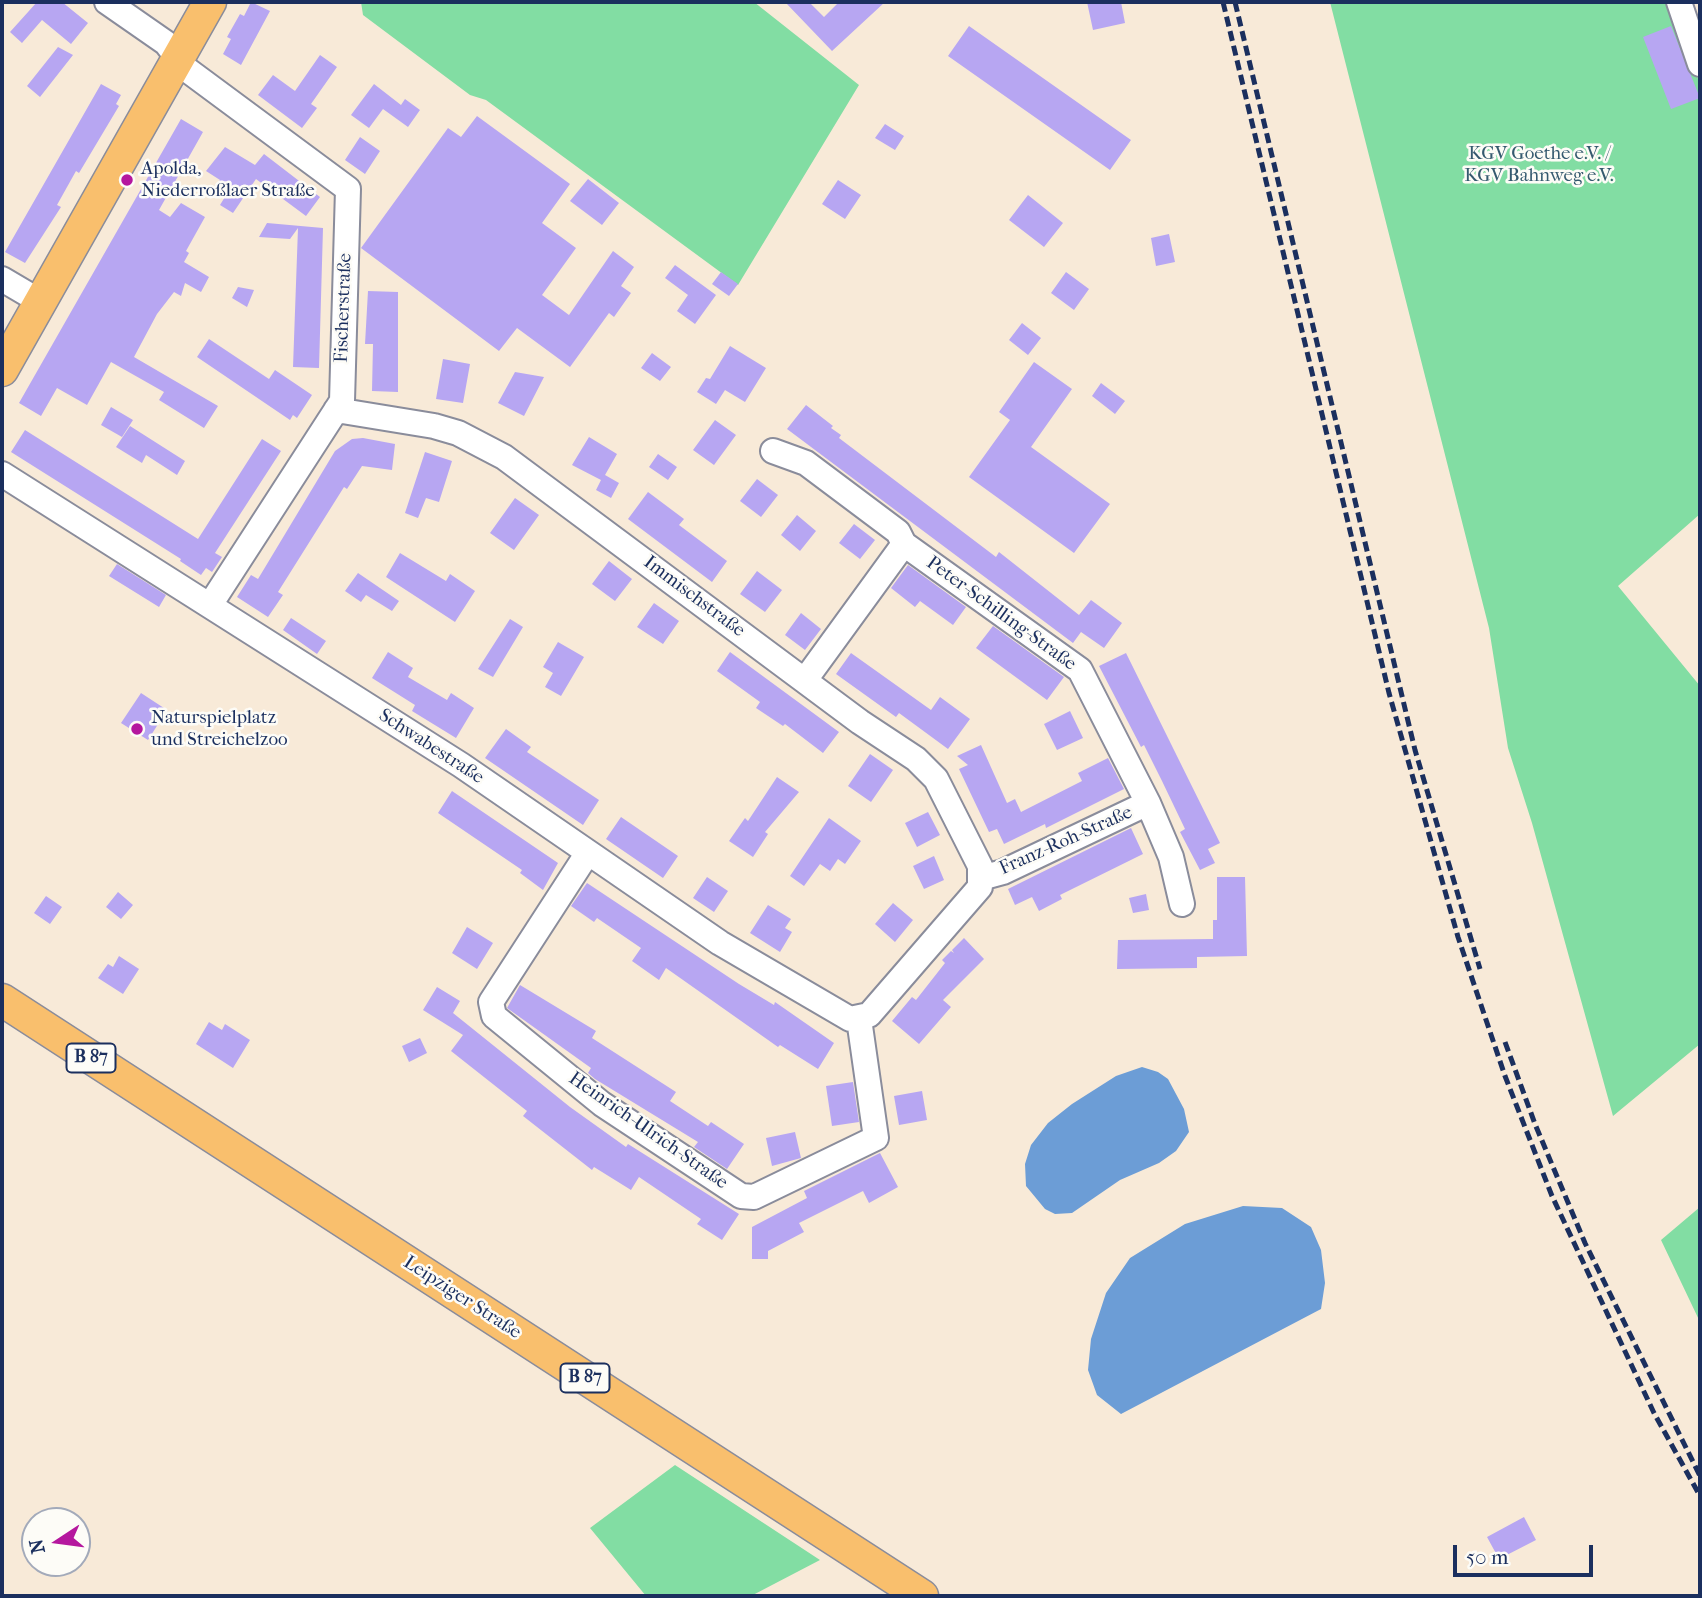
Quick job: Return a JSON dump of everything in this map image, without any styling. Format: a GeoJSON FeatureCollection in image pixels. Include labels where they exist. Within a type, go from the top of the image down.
{"type":"FeatureCollection","features":[{"type":"Feature","properties":{"kind":"main road"},"geometry":{"type":"LineString","coordinates":[[2,370],[210,2]]}},
{"type":"Feature","properties":{"kind":"main road","name":"Leipziger Straße"},"geometry":{"type":"LineString","coordinates":[[2,1000],[922,1596]]}},
{"type":"Feature","properties":{"kind":"street"},"geometry":{"type":"LineString","coordinates":[[107,2],[166,43],[177,58]]}},
{"type":"Feature","properties":{"kind":"street"},"geometry":{"type":"LineString","coordinates":[[1679,2],[1700,64]]}},
{"type":"Feature","properties":{"kind":"street","name":"Fischerstraße"},"geometry":{"type":"LineString","coordinates":[[177,58],[186,69],[348,189],[342,401],[210,605]]}},
{"type":"Feature","properties":{"kind":"street"},"geometry":{"type":"LineString","coordinates":[[2,279],[41,302]]}},
{"type":"Feature","properties":{"kind":"street","name":"Immischstraße"},"geometry":{"type":"LineString","coordinates":[[336,410],[434,426],[458,433],[504,457],[916,759],[936,779],[980,866],[981,877]]}},
{"type":"Feature","properties":{"kind":"street","name":"Peter-Schilling-Straße"},"geometry":{"type":"LineString","coordinates":[[773,451],[806,463],[898,532],[904,544],[1080,670],[1148,803]]}},
{"type":"Feature","properties":{"kind":"street","name":"Schwabestraße"},"geometry":{"type":"LineString","coordinates":[[2,474],[461,765],[720,943],[850,1019],[859,1019]]}},
{"type":"Feature","properties":{"kind":"street"},"geometry":{"type":"LineString","coordinates":[[805,680],[904,544]]}},
{"type":"Feature","properties":{"kind":"street","name":"Franz-Roh-Straße"},"geometry":{"type":"LineString","coordinates":[[859,1019],[869,1015],[946,927],[980,887],[981,877],[1003,872],[1148,803],[1171,857],[1182,904]]}},
{"type":"Feature","properties":{"kind":"street","name":"Heinrich-Ulrich-Straße"},"geometry":{"type":"LineString","coordinates":[[587,854],[491,1002],[494,1016],[602,1104],[741,1196],[754,1198],[876,1138],[859,1019]]}},
{"type":"Feature","properties":{"kind":"green space"},"geometry":{"type":"Polygon","coordinates":[[[361,2],[754,2],[859,85],[738,285],[486,100],[470,95],[363,15],[361,2]]]}},
{"type":"Feature","properties":{"kind":"green space","name":"KGV Goethe e.V. / KGV Bahnweg e.V."},"geometry":{"type":"Polygon","coordinates":[[[1330,2],[1669,2],[1700,84],[1700,514],[1618,586],[1700,686],[1700,1044],[1613,1116],[1532,823],[1508,748],[1489,628],[1330,2]]]}},
{"type":"Feature","properties":{"kind":"green space"},"geometry":{"type":"Polygon","coordinates":[[[1700,1207],[1700,1322],[1661,1240],[1700,1207]]]}},
{"type":"Feature","properties":{"kind":"green space"},"geometry":{"type":"Polygon","coordinates":[[[675,1465],[820,1560],[751,1596],[646,1596],[590,1528],[675,1465]]]}},
{"type":"Feature","properties":{"kind":"water"},"geometry":{"type":"Polygon","coordinates":[[[1142,1067],[1158,1072],[1168,1079],[1184,1109],[1189,1132],[1176,1151],[1159,1163],[1120,1180],[1072,1213],[1055,1214],[1045,1209],[1026,1186],[1025,1164],[1031,1145],[1048,1123],[1072,1104],[1116,1076],[1142,1067]]]}},
{"type":"Feature","properties":{"kind":"water"},"geometry":{"type":"Polygon","coordinates":[[[1243,1206],[1282,1208],[1311,1227],[1321,1250],[1325,1283],[1321,1309],[1121,1414],[1097,1395],[1088,1370],[1091,1339],[1106,1293],[1130,1258],[1185,1224],[1243,1206]]]}},
{"type":"Feature","properties":{"kind":"building"},"geometry":{"type":"Polygon","coordinates":[[[37,2],[62,2],[88,23],[71,44],[42,20],[22,43],[10,32],[37,2]]]}},
{"type":"Feature","properties":{"kind":"building"},"geometry":{"type":"Polygon","coordinates":[[[251,2],[270,11],[241,65],[223,54],[231,39],[227,37],[240,14],[244,16],[251,2]]]}},
{"type":"Feature","properties":{"kind":"building"},"geometry":{"type":"Polygon","coordinates":[[[785,2],[809,2],[824,17],[839,2],[885,2],[832,51],[785,2]]]}},
{"type":"Feature","properties":{"kind":"building"},"geometry":{"type":"Polygon","coordinates":[[[1087,2],[1121,2],[1125,23],[1093,30],[1087,2]]]}},
{"type":"Feature","properties":{"kind":"building"},"geometry":{"type":"Polygon","coordinates":[[[969,26],[1131,140],[1110,170],[948,56],[969,26]]]}},
{"type":"Feature","properties":{"kind":"building"},"geometry":{"type":"Polygon","coordinates":[[[1671,26],[1700,98],[1671,109],[1643,37],[1671,26]]]}},
{"type":"Feature","properties":{"kind":"building"},"geometry":{"type":"Polygon","coordinates":[[[58,47],[73,55],[40,97],[27,86],[58,47]]]}},
{"type":"Feature","properties":{"kind":"building"},"geometry":{"type":"Polygon","coordinates":[[[320,55],[337,67],[311,104],[317,108],[302,128],[258,95],[273,75],[295,91],[320,55]]]}},
{"type":"Feature","properties":{"kind":"building"},"geometry":{"type":"Polygon","coordinates":[[[101,84],[121,95],[116,104],[119,106],[79,173],[76,171],[57,205],[61,207],[25,263],[5,252],[101,84]]]}},
{"type":"Feature","properties":{"kind":"building"},"geometry":{"type":"Polygon","coordinates":[[[374,84],[401,105],[405,99],[420,110],[408,127],[383,109],[369,128],[351,115],[374,84]]]}},
{"type":"Feature","properties":{"kind":"building"},"geometry":{"type":"Polygon","coordinates":[[[477,116],[570,184],[542,223],[576,248],[542,295],[569,315],[613,251],[634,267],[621,286],[631,293],[614,317],[609,313],[570,367],[517,328],[499,351],[361,248],[448,128],[461,137],[477,116]]]}},
{"type":"Feature","properties":{"kind":"building"},"geometry":{"type":"Polygon","coordinates":[[[181,119],[203,132],[159,210],[170,217],[181,203],[205,217],[186,251],[189,253],[184,262],[209,277],[201,292],[185,283],[181,296],[174,292],[157,314],[134,357],[218,406],[204,428],[159,400],[164,392],[111,362],[87,405],[57,388],[41,416],[19,403],[181,119]]]}},
{"type":"Feature","properties":{"kind":"building"},"geometry":{"type":"Polygon","coordinates":[[[885,124],[904,136],[895,150],[875,138],[885,124]]]}},
{"type":"Feature","properties":{"kind":"building"},"geometry":{"type":"Polygon","coordinates":[[[360,137],[380,151],[365,174],[345,160],[360,137]]]}},
{"type":"Feature","properties":{"kind":"building"},"geometry":{"type":"Polygon","coordinates":[[[225,147],[255,165],[264,154],[320,197],[306,216],[256,179],[233,213],[220,205],[228,192],[217,184],[220,180],[206,171],[225,147]]]}},
{"type":"Feature","properties":{"kind":"building"},"geometry":{"type":"Polygon","coordinates":[[[588,179],[619,203],[602,225],[570,201],[588,179]]]}},
{"type":"Feature","properties":{"kind":"building"},"geometry":{"type":"Polygon","coordinates":[[[838,180],[861,195],[845,219],[822,204],[838,180]]]}},
{"type":"Feature","properties":{"kind":"building"},"geometry":{"type":"Polygon","coordinates":[[[1028,195],[1063,223],[1044,247],[1009,220],[1028,195]]]}},
{"type":"Feature","properties":{"kind":"building"},"geometry":{"type":"Polygon","coordinates":[[[267,223],[323,228],[319,368],[293,367],[298,228],[290,239],[259,237],[267,223]]]}},
{"type":"Feature","properties":{"kind":"building"},"geometry":{"type":"Polygon","coordinates":[[[1169,234],[1175,262],[1156,266],[1151,238],[1169,234]]]}},
{"type":"Feature","properties":{"kind":"building"},"geometry":{"type":"Polygon","coordinates":[[[675,265],[716,295],[695,324],[677,311],[688,295],[665,278],[675,265]]]}},
{"type":"Feature","properties":{"kind":"building"},"geometry":{"type":"Polygon","coordinates":[[[721,272],[738,284],[729,296],[712,284],[721,272]]]}},
{"type":"Feature","properties":{"kind":"building"},"geometry":{"type":"Polygon","coordinates":[[[1066,272],[1089,289],[1074,310],[1051,293],[1066,272]]]}},
{"type":"Feature","properties":{"kind":"building"},"geometry":{"type":"Polygon","coordinates":[[[238,287],[254,290],[247,307],[232,298],[238,287]]]}},
{"type":"Feature","properties":{"kind":"building"},"geometry":{"type":"Polygon","coordinates":[[[368,291],[398,292],[398,392],[372,391],[373,344],[365,344],[368,291]]]}},
{"type":"Feature","properties":{"kind":"building"},"geometry":{"type":"Polygon","coordinates":[[[1022,323],[1041,338],[1028,355],[1009,340],[1022,323]]]}},
{"type":"Feature","properties":{"kind":"building"},"geometry":{"type":"Polygon","coordinates":[[[209,339],[269,379],[275,370],[312,395],[297,418],[293,415],[290,420],[197,357],[209,339]]]}},
{"type":"Feature","properties":{"kind":"building"},"geometry":{"type":"Polygon","coordinates":[[[730,346],[766,368],[745,402],[725,390],[716,404],[697,392],[706,378],[710,379],[730,346]]]}},
{"type":"Feature","properties":{"kind":"building"},"geometry":{"type":"Polygon","coordinates":[[[652,353],[671,367],[660,381],[641,368],[652,353]]]}},
{"type":"Feature","properties":{"kind":"building"},"geometry":{"type":"Polygon","coordinates":[[[443,359],[470,364],[463,403],[436,399],[443,359]]]}},
{"type":"Feature","properties":{"kind":"building"},"geometry":{"type":"Polygon","coordinates":[[[1034,362],[1072,389],[1031,447],[1110,504],[1074,553],[969,477],[1010,420],[999,412],[1034,362]]]}},
{"type":"Feature","properties":{"kind":"building"},"geometry":{"type":"Polygon","coordinates":[[[515,372],[544,377],[524,416],[498,403],[515,372]]]}},
{"type":"Feature","properties":{"kind":"building"},"geometry":{"type":"Polygon","coordinates":[[[1101,383],[1125,401],[1115,414],[1092,396],[1101,383]]]}},
{"type":"Feature","properties":{"kind":"building"},"geometry":{"type":"Polygon","coordinates":[[[806,405],[833,426],[831,428],[841,435],[839,438],[996,557],[999,552],[1079,615],[1091,600],[1122,623],[1104,648],[1081,632],[1073,643],[787,429],[806,405]]]}},
{"type":"Feature","properties":{"kind":"building"},"geometry":{"type":"Polygon","coordinates":[[[111,407],[133,420],[122,437],[101,425],[111,407]]]}},
{"type":"Feature","properties":{"kind":"building"},"geometry":{"type":"Polygon","coordinates":[[[715,420],[736,435],[714,465],[693,450],[715,420]]]}},
{"type":"Feature","properties":{"kind":"building"},"geometry":{"type":"Polygon","coordinates":[[[130,426],[185,461],[177,475],[146,455],[142,463],[116,447],[130,426]]]}},
{"type":"Feature","properties":{"kind":"building"},"geometry":{"type":"Polygon","coordinates":[[[25,430],[198,539],[262,439],[281,451],[215,553],[222,557],[212,572],[206,568],[201,575],[180,561],[181,559],[11,452],[25,430]]]}},
{"type":"Feature","properties":{"kind":"building"},"geometry":{"type":"Polygon","coordinates":[[[589,437],[617,454],[605,475],[619,483],[611,498],[596,490],[601,480],[572,465],[589,437]]]}},
{"type":"Feature","properties":{"kind":"building"},"geometry":{"type":"Polygon","coordinates":[[[363,438],[395,444],[392,470],[362,466],[347,489],[344,487],[278,592],[283,595],[268,617],[237,597],[251,575],[258,579],[335,451],[352,439],[363,438]]]}},
{"type":"Feature","properties":{"kind":"building"},"geometry":{"type":"Polygon","coordinates":[[[425,452],[452,461],[439,502],[426,498],[418,518],[405,513],[425,452]]]}},
{"type":"Feature","properties":{"kind":"building"},"geometry":{"type":"Polygon","coordinates":[[[658,454],[677,467],[668,480],[649,467],[658,454]]]}},
{"type":"Feature","properties":{"kind":"building"},"geometry":{"type":"Polygon","coordinates":[[[757,479],[778,495],[761,517],[740,501],[757,479]]]}},
{"type":"Feature","properties":{"kind":"building"},"geometry":{"type":"Polygon","coordinates":[[[648,492],[684,519],[679,525],[727,561],[712,582],[628,519],[648,492]]]}},
{"type":"Feature","properties":{"kind":"building"},"geometry":{"type":"Polygon","coordinates":[[[515,498],[539,515],[514,550],[490,533],[515,498]]]}},
{"type":"Feature","properties":{"kind":"building"},"geometry":{"type":"Polygon","coordinates":[[[797,515],[816,531],[800,551],[781,535],[797,515]]]}},
{"type":"Feature","properties":{"kind":"building"},"geometry":{"type":"Polygon","coordinates":[[[854,524],[875,540],[860,559],[839,543],[854,524]]]}},
{"type":"Feature","properties":{"kind":"building"},"geometry":{"type":"Polygon","coordinates":[[[400,553],[446,581],[450,574],[475,591],[455,622],[386,577],[400,553]]]}},
{"type":"Feature","properties":{"kind":"building"},"geometry":{"type":"Polygon","coordinates":[[[609,561],[632,579],[615,601],[592,584],[609,561]]]}},
{"type":"Feature","properties":{"kind":"building"},"geometry":{"type":"Polygon","coordinates":[[[117,564],[166,595],[159,607],[109,576],[117,564]]]}},
{"type":"Feature","properties":{"kind":"building"},"geometry":{"type":"Polygon","coordinates":[[[908,565],[966,607],[953,625],[920,601],[915,607],[891,588],[908,565]]]}},
{"type":"Feature","properties":{"kind":"building"},"geometry":{"type":"Polygon","coordinates":[[[757,571],[782,590],[765,612],[740,594],[757,571]]]}},
{"type":"Feature","properties":{"kind":"building"},"geometry":{"type":"Polygon","coordinates":[[[358,573],[399,601],[392,611],[366,595],[361,602],[345,591],[358,573]]]}},
{"type":"Feature","properties":{"kind":"building"},"geometry":{"type":"Polygon","coordinates":[[[654,603],[679,621],[663,644],[637,627],[654,603]]]}},
{"type":"Feature","properties":{"kind":"building"},"geometry":{"type":"Polygon","coordinates":[[[801,613],[821,629],[805,650],[785,635],[801,613]]]}},
{"type":"Feature","properties":{"kind":"building"},"geometry":{"type":"Polygon","coordinates":[[[291,618],[326,641],[317,654],[283,630],[291,618]]]}},
{"type":"Feature","properties":{"kind":"building"},"geometry":{"type":"Polygon","coordinates":[[[510,619],[523,627],[493,677],[478,669],[510,619]]]}},
{"type":"Feature","properties":{"kind":"building"},"geometry":{"type":"Polygon","coordinates":[[[993,626],[1064,677],[1047,700],[976,648],[993,626]]]}},
{"type":"Feature","properties":{"kind":"building"},"geometry":{"type":"Polygon","coordinates":[[[558,642],[584,657],[561,696],[545,687],[553,673],[543,667],[558,642]]]}},
{"type":"Feature","properties":{"kind":"building"},"geometry":{"type":"Polygon","coordinates":[[[388,652],[413,668],[408,677],[447,700],[451,693],[474,708],[456,738],[412,711],[415,705],[372,678],[388,652]]]}},
{"type":"Feature","properties":{"kind":"building"},"geometry":{"type":"Polygon","coordinates":[[[730,652],[839,732],[823,753],[785,724],[783,726],[756,708],[760,702],[717,671],[730,652]]]}},
{"type":"Feature","properties":{"kind":"building"},"geometry":{"type":"Polygon","coordinates":[[[851,653],[931,710],[940,697],[970,719],[948,749],[899,713],[896,717],[836,674],[851,653]]]}},
{"type":"Feature","properties":{"kind":"building"},"geometry":{"type":"Polygon","coordinates":[[[1126,653],[1220,843],[1208,849],[1215,863],[1200,870],[1180,832],[1185,829],[1162,781],[1099,666],[1126,653]]]}},
{"type":"Feature","properties":{"kind":"building"},"geometry":{"type":"Polygon","coordinates":[[[141,693],[167,710],[148,740],[121,723],[141,693]]]}},
{"type":"Feature","properties":{"kind":"building"},"geometry":{"type":"Polygon","coordinates":[[[1070,711],[1083,738],[1057,750],[1044,724],[1070,711]]]}},
{"type":"Feature","properties":{"kind":"building"},"geometry":{"type":"Polygon","coordinates":[[[506,729],[531,747],[527,752],[599,800],[583,825],[485,758],[506,729]]]}},
{"type":"Feature","properties":{"kind":"building"},"geometry":{"type":"Polygon","coordinates":[[[981,745],[1007,803],[1015,799],[1021,812],[1082,781],[1078,773],[1108,758],[1124,789],[1046,828],[1045,824],[1004,844],[997,829],[989,832],[959,769],[968,765],[957,756],[981,745]]]}},
{"type":"Feature","properties":{"kind":"building"},"geometry":{"type":"Polygon","coordinates":[[[870,754],[893,770],[871,802],[848,786],[870,754]]]}},
{"type":"Feature","properties":{"kind":"building"},"geometry":{"type":"Polygon","coordinates":[[[777,777],[799,792],[765,832],[768,834],[753,857],[729,841],[745,818],[748,821],[777,777]]]}},
{"type":"Feature","properties":{"kind":"building"},"geometry":{"type":"Polygon","coordinates":[[[452,791],[558,863],[543,890],[520,873],[522,870],[438,813],[452,791]]]}},
{"type":"Feature","properties":{"kind":"building"},"geometry":{"type":"Polygon","coordinates":[[[928,812],[940,835],[917,847],[905,823],[928,812]]]}},
{"type":"Feature","properties":{"kind":"building"},"geometry":{"type":"Polygon","coordinates":[[[621,817],[678,856],[663,878],[606,839],[621,817]]]}},
{"type":"Feature","properties":{"kind":"building"},"geometry":{"type":"Polygon","coordinates":[[[829,818],[861,841],[845,864],[838,859],[830,871],[820,864],[804,886],[790,876],[829,818]]]}},
{"type":"Feature","properties":{"kind":"building"},"geometry":{"type":"Polygon","coordinates":[[[1131,828],[1143,854],[1060,895],[1062,899],[1039,911],[1032,897],[1015,905],[1008,889],[1131,828]]]}},
{"type":"Feature","properties":{"kind":"building"},"geometry":{"type":"Polygon","coordinates":[[[934,856],[944,880],[924,889],[913,866],[934,856]]]}},
{"type":"Feature","properties":{"kind":"building"},"geometry":{"type":"Polygon","coordinates":[[[707,877],[728,891],[714,912],[693,898],[707,877]]]}},
{"type":"Feature","properties":{"kind":"building"},"geometry":{"type":"Polygon","coordinates":[[[1217,877],[1245,877],[1247,956],[1197,957],[1197,968],[1117,969],[1118,940],[1213,939],[1213,920],[1217,920],[1217,877]]]}},
{"type":"Feature","properties":{"kind":"building"},"geometry":{"type":"Polygon","coordinates":[[[587,883],[739,984],[774,1005],[775,1002],[834,1043],[818,1069],[780,1045],[778,1047],[666,968],[659,980],[632,961],[641,948],[597,918],[594,922],[571,906],[587,883]]]}},
{"type":"Feature","properties":{"kind":"building"},"geometry":{"type":"Polygon","coordinates":[[[118,892],[133,905],[121,919],[106,907],[118,892]]]}},
{"type":"Feature","properties":{"kind":"building"},"geometry":{"type":"Polygon","coordinates":[[[1146,894],[1149,910],[1133,913],[1129,898],[1146,894]]]}},
{"type":"Feature","properties":{"kind":"building"},"geometry":{"type":"Polygon","coordinates":[[[46,896],[62,907],[50,924],[34,913],[46,896]]]}},
{"type":"Feature","properties":{"kind":"building"},"geometry":{"type":"Polygon","coordinates":[[[893,903],[913,920],[895,942],[875,924],[893,903]]]}},
{"type":"Feature","properties":{"kind":"building"},"geometry":{"type":"Polygon","coordinates":[[[768,905],[791,919],[785,928],[792,932],[780,952],[750,933],[768,905]]]}},
{"type":"Feature","properties":{"kind":"building"},"geometry":{"type":"Polygon","coordinates":[[[467,927],[493,943],[477,969],[452,953],[467,927]]]}},
{"type":"Feature","properties":{"kind":"building"},"geometry":{"type":"Polygon","coordinates":[[[964,938],[984,959],[943,1000],[951,1007],[919,1044],[892,1021],[912,997],[916,1000],[945,963],[942,960],[951,951],[954,953],[952,950],[964,938]]]}},
{"type":"Feature","properties":{"kind":"building"},"geometry":{"type":"Polygon","coordinates":[[[119,956],[139,969],[123,994],[98,978],[108,964],[113,967],[119,956]]]}},
{"type":"Feature","properties":{"kind":"building"},"geometry":{"type":"Polygon","coordinates":[[[520,985],[596,1031],[592,1038],[676,1092],[670,1101],[708,1126],[711,1122],[744,1144],[727,1169],[694,1147],[698,1142],[595,1079],[588,1073],[591,1068],[507,1008],[520,985]]]}},
{"type":"Feature","properties":{"kind":"building"},"geometry":{"type":"Polygon","coordinates":[[[437,987],[460,1001],[453,1013],[570,1107],[626,1147],[628,1144],[739,1214],[722,1240],[697,1224],[701,1219],[639,1177],[631,1190],[594,1167],[592,1170],[523,1116],[527,1111],[451,1051],[463,1035],[423,1010],[437,987]]]}},
{"type":"Feature","properties":{"kind":"building"},"geometry":{"type":"Polygon","coordinates":[[[209,1022],[222,1030],[225,1024],[250,1040],[233,1068],[196,1044],[209,1022]]]}},
{"type":"Feature","properties":{"kind":"building"},"geometry":{"type":"Polygon","coordinates":[[[420,1038],[427,1053],[409,1062],[402,1046],[420,1038]]]}},
{"type":"Feature","properties":{"kind":"building"},"geometry":{"type":"Polygon","coordinates":[[[853,1082],[859,1122],[832,1126],[826,1086],[853,1082]]]}},
{"type":"Feature","properties":{"kind":"building"},"geometry":{"type":"Polygon","coordinates":[[[922,1091],[927,1120],[899,1125],[894,1096],[922,1091]]]}},
{"type":"Feature","properties":{"kind":"building"},"geometry":{"type":"Polygon","coordinates":[[[795,1132],[801,1158],[772,1166],[766,1138],[795,1132]]]}},
{"type":"Feature","properties":{"kind":"building"},"geometry":{"type":"Polygon","coordinates":[[[880,1153],[898,1187],[869,1203],[863,1191],[799,1223],[804,1232],[768,1251],[768,1259],[752,1259],[752,1227],[807,1198],[804,1191],[880,1153]]]}},
{"type":"Feature","properties":{"kind":"building"},"geometry":{"type":"Polygon","coordinates":[[[1524,1517],[1536,1540],[1499,1559],[1487,1537],[1524,1517]]]}},
{"type":"Feature","properties":{"kind":"railway"},"geometry":{"type":"LineString","coordinates":[[1223,2],[1389,693],[1458,937],[1505,1076],[1552,1196],[1654,1413],[1700,1496]]}},
{"type":"Feature","properties":{"kind":"railway"},"geometry":{"type":"LineString","coordinates":[[1235,2],[1415,750],[1480,969]]}},
{"type":"Feature","properties":{"kind":"railway"},"geometry":{"type":"LineString","coordinates":[[1505,1042],[1535,1124],[1585,1243],[1700,1476]]}},
{"type":"Feature","properties":{"kind":"place","name":"Apolda, Niederroßlaer Straße"},"geometry":{"type":"Point","coordinates":[127,180]}},
{"type":"Feature","properties":{"kind":"place","name":"Naturspielplatz und Streichelzoo"},"geometry":{"type":"Point","coordinates":[137,729]}}]}
